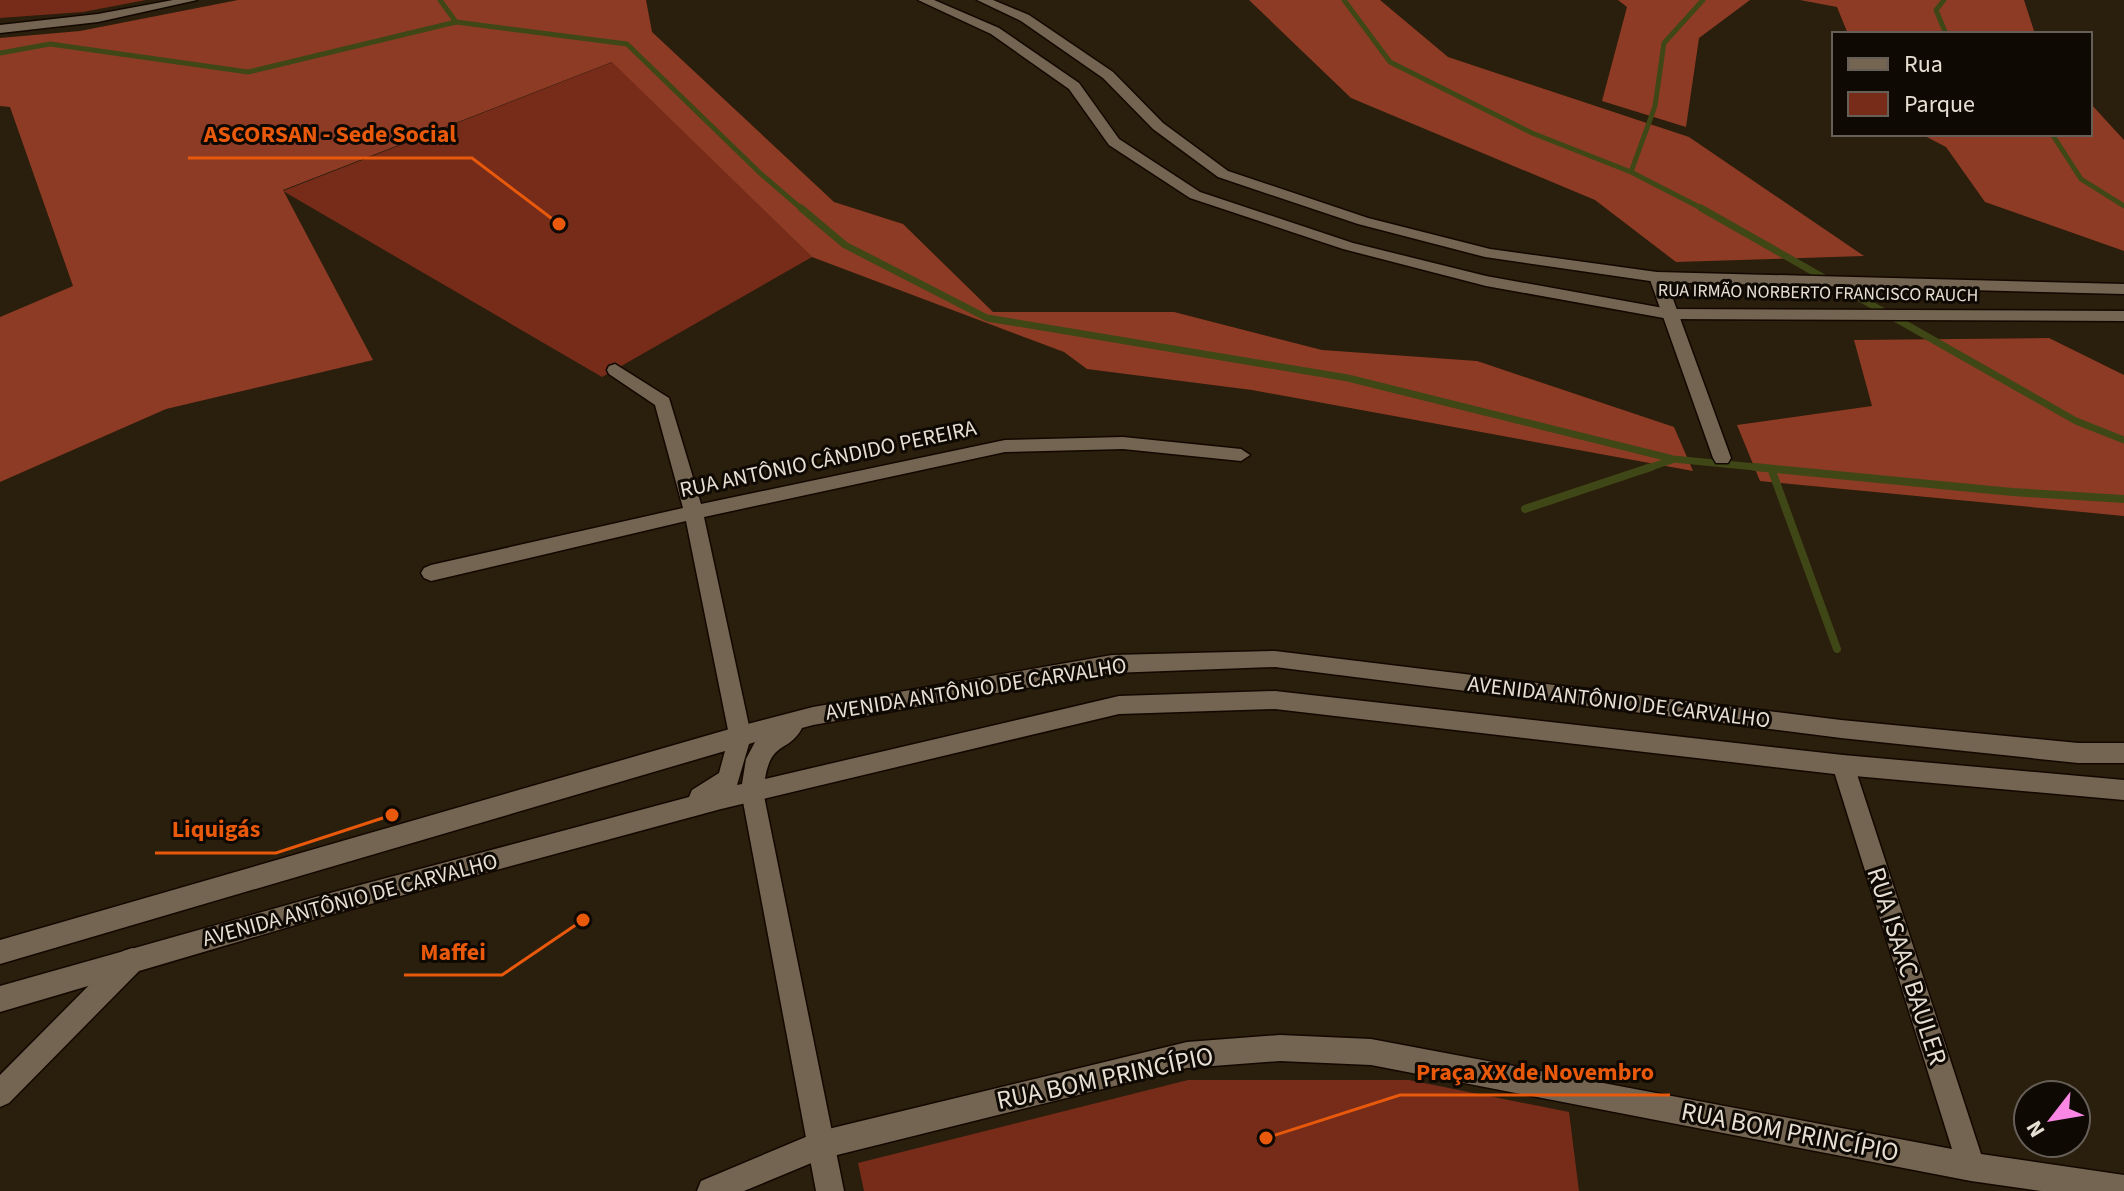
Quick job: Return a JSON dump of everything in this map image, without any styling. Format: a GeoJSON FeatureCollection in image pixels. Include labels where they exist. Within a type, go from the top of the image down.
{"type":"FeatureCollection","features":[{"type":"Feature","properties":{"kind":"street"},"geometry":{"type":"LineString","coordinates":[[0,29],[98,18],[191,0]]}},
{"type":"Feature","properties":{"kind":"street","name":"RUA IRMÃO NORBERTO FRANCISCO RAUCH"},"geometry":{"type":"LineString","coordinates":[[924,0],[995,31],[1074,86],[1114,142],[1195,195],[1348,246],[1486,281],[1669,314],[2124,316]]}},
{"type":"Feature","properties":{"kind":"street","name":"RUA IRMÃO NORBERTO FRANCISCO RAUCH"},"geometry":{"type":"LineString","coordinates":[[983,0],[1025,18],[1108,75],[1158,126],[1223,174],[1363,221],[1490,254],[1657,277],[2124,289]]}},
{"type":"Feature","properties":{"kind":"street"},"geometry":{"type":"LineString","coordinates":[[1074,86],[1108,75]]}},
{"type":"Feature","properties":{"kind":"street"},"geometry":{"type":"LineString","coordinates":[[1348,246],[1363,221]]}},
{"type":"Feature","properties":{"kind":"street"},"geometry":{"type":"LineString","coordinates":[[1657,277],[1722,458]]}},
{"type":"Feature","properties":{"kind":"street"},"geometry":{"type":"LineString","coordinates":[[615,370],[663,402],[694,512],[740,735],[729,779],[668,813]]}},
{"type":"Feature","properties":{"kind":"street","name":"RUA ANTÔNIO CÂNDIDO PEREIRA"},"geometry":{"type":"LineString","coordinates":[[431,573],[694,512],[1005,446],[1123,443],[1241,455]]}},
{"type":"Feature","properties":{"kind":"street","name":"AVENIDA ANTÔNIO DE CARVALHO"},"geometry":{"type":"LineString","coordinates":[[0,952],[740,735],[862,706],[1112,664],[1275,659],[1841,729],[2078,753],[2124,753]]}},
{"type":"Feature","properties":{"kind":"street","name":"AVENIDA ANTÔNIO DE CARVALHO"},"geometry":{"type":"LineString","coordinates":[[0,999],[668,813],[1119,705],[1275,700],[1843,765],[2124,790]]}},
{"type":"Feature","properties":{"kind":"street"},"geometry":{"type":"LineString","coordinates":[[808,718],[765,744],[758,752],[752,791],[830,1191]]}},
{"type":"Feature","properties":{"kind":"street","name":"RUA ISAAC BAULER"},"geometry":{"type":"LineString","coordinates":[[1843,765],[1971,1167]]}},
{"type":"Feature","properties":{"kind":"street"},"geometry":{"type":"LineString","coordinates":[[0,1094],[132,960]]}},
{"type":"Feature","properties":{"kind":"street","name":"RUA BOM PRINCÍPIO"},"geometry":{"type":"LineString","coordinates":[[711,1191],[820,1145],[1187,1055],[1280,1048],[1371,1052],[1971,1167],[2124,1189]]}},
{"type":"Feature","properties":{"kind":"green space"},"geometry":{"type":"Polygon","coordinates":[[[0,0],[146,0],[83,12],[0,18],[0,0]]]}},
{"type":"Feature","properties":{"kind":"green space"},"geometry":{"type":"Polygon","coordinates":[[[613,62],[812,257],[602,377],[283,191],[613,62]]]}},
{"type":"Feature","properties":{"kind":"green space"},"geometry":{"type":"Polygon","coordinates":[[[1188,1080],[1409,1080],[1569,1112],[1579,1191],[864,1191],[858,1163],[1188,1080]]]}},
{"type":"Feature","properties":{"kind":"shaded area"},"geometry":{"type":"Polygon","coordinates":[[[238,0],[646,0],[652,32],[834,202],[903,224],[993,312],[1174,312],[1322,350],[1477,361],[1674,427],[1693,471],[1252,390],[1087,369],[1064,352],[812,257],[612,62],[283,190],[373,360],[166,409],[0,482],[0,317],[73,286],[10,107],[0,106],[0,38],[80,31],[238,0]]]}},
{"type":"Feature","properties":{"kind":"shaded area"},"geometry":{"type":"Polygon","coordinates":[[[1249,0],[1380,0],[1448,57],[1689,137],[1864,256],[1676,262],[1595,200],[1351,98],[1249,0]]]}},
{"type":"Feature","properties":{"kind":"shaded area"},"geometry":{"type":"Polygon","coordinates":[[[1618,0],[1750,0],[1699,38],[1686,127],[1602,101],[1627,7],[1618,0]]]}},
{"type":"Feature","properties":{"kind":"shaded area"},"geometry":{"type":"Polygon","coordinates":[[[1800,0],[2024,0],[2034,32],[1847,32],[1837,7],[1800,0]]]}},
{"type":"Feature","properties":{"kind":"shaded area"},"geometry":{"type":"Polygon","coordinates":[[[2092,105],[2124,140],[2124,251],[1985,202],[1946,147],[1925,136],[2092,136],[2092,105]]]}},
{"type":"Feature","properties":{"kind":"shaded area"},"geometry":{"type":"Polygon","coordinates":[[[2049,338],[2124,375],[2124,516],[1760,481],[1737,425],[1872,406],[1854,340],[2049,338]]]}},
{"type":"Feature","properties":{"kind":"waterway"},"geometry":{"type":"LineString","coordinates":[[440,0],[456,22]]}},
{"type":"Feature","properties":{"kind":"waterway"},"geometry":{"type":"LineString","coordinates":[[1344,0],[1390,62],[1532,133],[1631,172]]}},
{"type":"Feature","properties":{"kind":"waterway"},"geometry":{"type":"LineString","coordinates":[[1631,172],[1655,106],[1664,43],[1703,0]]}},
{"type":"Feature","properties":{"kind":"waterway"},"geometry":{"type":"LineString","coordinates":[[1944,0],[1936,10],[1945,32]]}},
{"type":"Feature","properties":{"kind":"waterway"},"geometry":{"type":"LineString","coordinates":[[0,53],[50,44],[248,72],[456,22]]}},
{"type":"Feature","properties":{"kind":"waterway"},"geometry":{"type":"LineString","coordinates":[[456,22],[627,44],[760,173],[803,210]]}},
{"type":"Feature","properties":{"kind":"waterway"},"geometry":{"type":"LineString","coordinates":[[2053,136],[2081,179],[2124,206]]}},
{"type":"Feature","properties":{"kind":"waterway"},"geometry":{"type":"LineString","coordinates":[[1631,172],[1705,210]]}},
{"type":"Feature","properties":{"kind":"waterway"},"geometry":{"type":"LineString","coordinates":[[801,208],[845,245],[987,318],[1348,378],[1673,459],[1776,469]]}},
{"type":"Feature","properties":{"kind":"waterway"},"geometry":{"type":"LineString","coordinates":[[1701,208],[2076,421],[2124,440]]}},
{"type":"Feature","properties":{"kind":"waterway"},"geometry":{"type":"LineString","coordinates":[[1525,509],[1672,460]]}},
{"type":"Feature","properties":{"kind":"waterway"},"geometry":{"type":"LineString","coordinates":[[1755,467],[2012,492],[2124,499]]}},
{"type":"Feature","properties":{"kind":"waterway"},"geometry":{"type":"LineString","coordinates":[[1772,471],[1837,649]]}},
{"type":"Feature","properties":{"kind":"place","name":"ASCORSAN - Sede Social"},"geometry":{"type":"Point","coordinates":[559,224]}},
{"type":"Feature","properties":{"kind":"place","name":"Liquigás"},"geometry":{"type":"Point","coordinates":[392,815]}},
{"type":"Feature","properties":{"kind":"place","name":"Maffei"},"geometry":{"type":"Point","coordinates":[583,920]}},
{"type":"Feature","properties":{"kind":"place","name":"Praça XX de Novembro"},"geometry":{"type":"Point","coordinates":[1266,1138]}}]}
